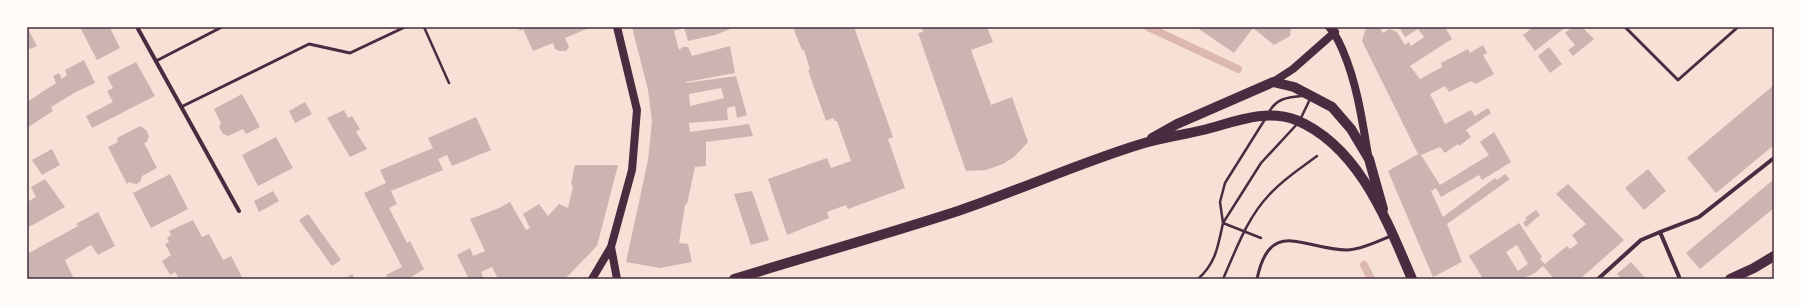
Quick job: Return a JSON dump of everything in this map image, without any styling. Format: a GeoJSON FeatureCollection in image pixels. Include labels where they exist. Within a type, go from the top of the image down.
{"type":"FeatureCollection","features":[{"type":"Feature","properties":{"kind":"main road"},"geometry":{"type":"LineString","coordinates":[[592,279],[611,247],[632,170],[636,110],[617,27]]}},
{"type":"Feature","properties":{"kind":"main road"},"geometry":{"type":"LineString","coordinates":[[1142,144],[1177,124],[1273,82],[1293,69],[1334,29],[1350,67],[1358,92],[1369,159],[1377,182],[1385,219]]}},
{"type":"Feature","properties":{"kind":"main road"},"geometry":{"type":"LineString","coordinates":[[1273,82],[1294,87],[1312,95],[1332,107],[1351,129],[1369,159]]}},
{"type":"Feature","properties":{"kind":"main road"},"geometry":{"type":"LineString","coordinates":[[734,279],[958,211],[1142,144],[1252,117],[1267,116],[1283,117],[1299,122],[1326,136],[1341,150],[1353,165],[1385,219],[1412,279]]}},
{"type":"Feature","properties":{"kind":"main road"},"geometry":{"type":"LineString","coordinates":[[611,247],[617,279]]}},
{"type":"Feature","properties":{"kind":"main road"},"geometry":{"type":"LineString","coordinates":[[1730,279],[1754,268],[1774,256]]}},
{"type":"Feature","properties":{"kind":"street"},"geometry":{"type":"LineString","coordinates":[[137,27],[239,211]]}},
{"type":"Feature","properties":{"kind":"street"},"geometry":{"type":"LineString","coordinates":[[1598,279],[1641,240],[1699,217],[1774,158]]}},
{"type":"Feature","properties":{"kind":"street"},"geometry":{"type":"LineString","coordinates":[[1660,232],[1680,279]]}},
{"type":"Feature","properties":{"kind":"lane"},"geometry":{"type":"LineString","coordinates":[[156,61],[222,27]]}},
{"type":"Feature","properties":{"kind":"lane"},"geometry":{"type":"LineString","coordinates":[[181,107],[308,44],[350,53],[405,27]]}},
{"type":"Feature","properties":{"kind":"lane"},"geometry":{"type":"LineString","coordinates":[[1625,27],[1678,80],[1738,27]]}},
{"type":"Feature","properties":{"kind":"lane"},"geometry":{"type":"LineString","coordinates":[[1257,279],[1260,262],[1267,250],[1276,243],[1293,240],[1324,247],[1348,250],[1370,244],[1393,235]]}},
{"type":"Feature","properties":{"kind":"path"},"geometry":{"type":"LineString","coordinates":[[424,27],[449,83]]}},
{"type":"Feature","properties":{"kind":"path"},"geometry":{"type":"LineString","coordinates":[[1198,279],[1208,269],[1215,256],[1222,223],[1220,202],[1225,183],[1267,116],[1271,107],[1282,99],[1312,95]]}},
{"type":"Feature","properties":{"kind":"path"},"geometry":{"type":"LineString","coordinates":[[1222,223],[1261,163],[1299,122],[1312,95]]}},
{"type":"Feature","properties":{"kind":"path"},"geometry":{"type":"LineString","coordinates":[[1223,279],[1244,232],[1269,194],[1291,175],[1322,152]]}},
{"type":"Feature","properties":{"kind":"path"},"geometry":{"type":"LineString","coordinates":[[1222,223],[1276,243]]}},
{"type":"Feature","properties":{"kind":"building"},"geometry":{"type":"Polygon","coordinates":[[[27,27],[37,46],[30,49],[27,45],[27,27]]]}},
{"type":"Feature","properties":{"kind":"building"},"geometry":{"type":"Polygon","coordinates":[[[80,27],[112,27],[110,28],[120,48],[97,60],[80,27]]]}},
{"type":"Feature","properties":{"kind":"building"},"geometry":{"type":"Polygon","coordinates":[[[518,27],[589,28],[565,38],[569,47],[566,51],[559,51],[555,49],[553,43],[533,51],[523,29],[520,31],[518,27]]]}},
{"type":"Feature","properties":{"kind":"building"},"geometry":{"type":"Polygon","coordinates":[[[632,27],[730,27],[730,29],[715,35],[688,41],[684,28],[674,31],[679,50],[683,47],[688,47],[692,56],[730,46],[735,73],[686,83],[736,76],[747,115],[737,118],[735,106],[727,108],[728,120],[689,123],[690,132],[749,124],[753,136],[706,142],[706,166],[695,167],[687,204],[685,205],[679,243],[688,244],[692,262],[660,268],[626,262],[648,160],[652,121],[648,90],[632,27]],[[721,88],[689,94],[690,106],[724,98],[721,88]]]}},
{"type":"Feature","properties":{"kind":"building"},"geometry":{"type":"Polygon","coordinates":[[[795,27],[854,27],[893,137],[888,139],[905,188],[848,209],[846,205],[827,212],[829,218],[787,235],[768,179],[827,158],[831,168],[851,161],[837,121],[833,118],[826,121],[808,70],[810,70],[804,50],[802,50],[794,30],[795,27]]]}},
{"type":"Feature","properties":{"kind":"building"},"geometry":{"type":"Polygon","coordinates":[[[921,27],[987,27],[993,42],[971,50],[991,105],[1012,97],[1028,142],[1014,157],[1003,164],[986,170],[966,171],[918,33],[923,32],[921,27]]]}},
{"type":"Feature","properties":{"kind":"building"},"geometry":{"type":"Polygon","coordinates":[[[1196,27],[1291,27],[1290,36],[1274,45],[1253,28],[1234,53],[1196,27]]]}},
{"type":"Feature","properties":{"kind":"building"},"geometry":{"type":"Polygon","coordinates":[[[1366,27],[1380,27],[1383,33],[1389,29],[1397,32],[1405,45],[1409,42],[1411,46],[1424,37],[1418,29],[1405,37],[1399,27],[1445,27],[1452,39],[1410,66],[1420,79],[1442,67],[1441,63],[1468,49],[1470,53],[1483,45],[1487,53],[1483,55],[1494,74],[1476,84],[1471,81],[1449,92],[1445,86],[1430,94],[1445,124],[1471,110],[1475,116],[1488,108],[1491,113],[1466,130],[1471,137],[1459,146],[1458,144],[1445,153],[1440,147],[1421,155],[1440,185],[1489,155],[1480,142],[1494,132],[1511,162],[1482,180],[1479,175],[1441,197],[1436,188],[1431,191],[1443,217],[1495,178],[1497,180],[1505,174],[1510,179],[1447,224],[1462,262],[1433,277],[1388,171],[1418,154],[1362,41],[1366,27]]]}},
{"type":"Feature","properties":{"kind":"building"},"geometry":{"type":"Polygon","coordinates":[[[1533,27],[1566,27],[1535,51],[1523,35],[1533,27]]]}},
{"type":"Feature","properties":{"kind":"building"},"geometry":{"type":"Polygon","coordinates":[[[1572,27],[1582,27],[1594,39],[1573,56],[1568,50],[1575,45],[1565,33],[1572,27]]]}},
{"type":"Feature","properties":{"kind":"building"},"geometry":{"type":"Polygon","coordinates":[[[1549,47],[1562,64],[1550,73],[1538,56],[1549,47]]]}},
{"type":"Feature","properties":{"kind":"building"},"geometry":{"type":"Polygon","coordinates":[[[84,60],[95,83],[51,107],[53,111],[27,128],[27,102],[56,83],[53,76],[59,73],[62,79],[67,75],[65,70],[84,60]]]}},
{"type":"Feature","properties":{"kind":"building"},"geometry":{"type":"Polygon","coordinates":[[[136,62],[155,96],[92,128],[86,116],[113,102],[107,91],[113,88],[107,77],[136,62]]]}},
{"type":"Feature","properties":{"kind":"building"},"geometry":{"type":"Polygon","coordinates":[[[1774,85],[1774,145],[1716,193],[1687,158],[1774,85]]]}},
{"type":"Feature","properties":{"kind":"building"},"geometry":{"type":"Polygon","coordinates":[[[242,94],[260,127],[246,134],[243,129],[228,136],[223,134],[219,127],[221,123],[214,109],[242,94]]]}},
{"type":"Feature","properties":{"kind":"building"},"geometry":{"type":"Polygon","coordinates":[[[305,102],[312,114],[295,123],[289,111],[305,102]]]}},
{"type":"Feature","properties":{"kind":"building"},"geometry":{"type":"Polygon","coordinates":[[[344,110],[348,118],[352,116],[360,129],[356,132],[367,149],[350,157],[327,118],[344,110]]]}},
{"type":"Feature","properties":{"kind":"building"},"geometry":{"type":"Polygon","coordinates":[[[476,117],[491,150],[452,166],[447,155],[438,159],[443,170],[391,191],[397,204],[389,208],[407,243],[410,241],[424,269],[408,279],[389,279],[386,275],[402,267],[364,193],[386,183],[380,170],[433,148],[428,138],[476,117]]]}},
{"type":"Feature","properties":{"kind":"building"},"geometry":{"type":"Polygon","coordinates":[[[140,126],[146,130],[149,136],[147,142],[144,143],[157,168],[142,176],[140,182],[136,184],[129,182],[127,184],[108,147],[118,142],[117,138],[140,126]]]}},
{"type":"Feature","properties":{"kind":"building"},"geometry":{"type":"Polygon","coordinates":[[[276,137],[293,168],[258,186],[242,155],[276,137]]]}},
{"type":"Feature","properties":{"kind":"building"},"geometry":{"type":"Polygon","coordinates":[[[52,149],[60,165],[42,175],[32,160],[52,149]]]}},
{"type":"Feature","properties":{"kind":"building"},"geometry":{"type":"Polygon","coordinates":[[[575,165],[618,165],[597,246],[565,279],[498,279],[492,267],[481,272],[484,279],[469,279],[457,255],[470,248],[473,256],[485,251],[470,219],[497,209],[510,202],[526,230],[530,228],[523,214],[539,204],[548,216],[559,204],[568,208],[573,187],[571,184],[575,165]]]}},
{"type":"Feature","properties":{"kind":"building"},"geometry":{"type":"Polygon","coordinates":[[[1648,169],[1666,191],[1644,210],[1625,188],[1648,169]]]}},
{"type":"Feature","properties":{"kind":"building"},"geometry":{"type":"Polygon","coordinates":[[[170,174],[188,209],[151,228],[133,193],[170,174]]]}},
{"type":"Feature","properties":{"kind":"building"},"geometry":{"type":"Polygon","coordinates":[[[45,179],[65,207],[27,228],[27,202],[36,197],[31,187],[45,179]]]}},
{"type":"Feature","properties":{"kind":"building"},"geometry":{"type":"Polygon","coordinates":[[[1774,179],[1774,208],[1700,269],[1686,253],[1774,179]]]}},
{"type":"Feature","properties":{"kind":"building"},"geometry":{"type":"Polygon","coordinates":[[[1568,184],[1624,240],[1580,279],[1554,279],[1543,266],[1535,273],[1522,279],[1483,279],[1469,256],[1519,223],[1542,257],[1540,259],[1545,264],[1567,246],[1570,249],[1578,243],[1572,235],[1586,224],[1556,194],[1568,184]],[[1517,245],[1506,252],[1518,271],[1528,264],[1517,245]]]}},
{"type":"Feature","properties":{"kind":"building"},"geometry":{"type":"Polygon","coordinates":[[[273,191],[279,201],[259,212],[254,201],[273,191]]]}},
{"type":"Feature","properties":{"kind":"building"},"geometry":{"type":"Polygon","coordinates":[[[752,191],[769,240],[751,245],[734,194],[752,191]]]}},
{"type":"Feature","properties":{"kind":"building"},"geometry":{"type":"Polygon","coordinates":[[[1536,210],[1540,215],[1526,227],[1523,223],[1527,219],[1525,218],[1536,210]]]}},
{"type":"Feature","properties":{"kind":"building"},"geometry":{"type":"Polygon","coordinates":[[[98,212],[115,246],[98,255],[91,245],[65,260],[74,279],[27,279],[27,254],[78,226],[76,224],[98,212]]]}},
{"type":"Feature","properties":{"kind":"building"},"geometry":{"type":"Polygon","coordinates":[[[308,214],[341,260],[332,266],[299,220],[308,214]]]}},
{"type":"Feature","properties":{"kind":"building"},"geometry":{"type":"Polygon","coordinates":[[[193,220],[202,237],[209,234],[223,260],[231,256],[243,279],[179,279],[175,272],[170,275],[162,261],[171,255],[165,244],[169,242],[167,238],[171,235],[169,231],[193,220]]]}},
{"type":"Feature","properties":{"kind":"building"},"geometry":{"type":"Polygon","coordinates":[[[1631,262],[1646,279],[1622,279],[1617,274],[1631,262]]]}},
{"type":"Feature","properties":{"kind":"building"},"geometry":{"type":"Polygon","coordinates":[[[352,274],[355,279],[345,279],[352,274]]]}},
{"type":"Feature","properties":{"kind":"waterway"},"geometry":{"type":"LineString","coordinates":[[1148,27],[1238,69]]}},
{"type":"Feature","properties":{"kind":"waterway"},"geometry":{"type":"LineString","coordinates":[[1364,265],[1371,279]]}}]}
